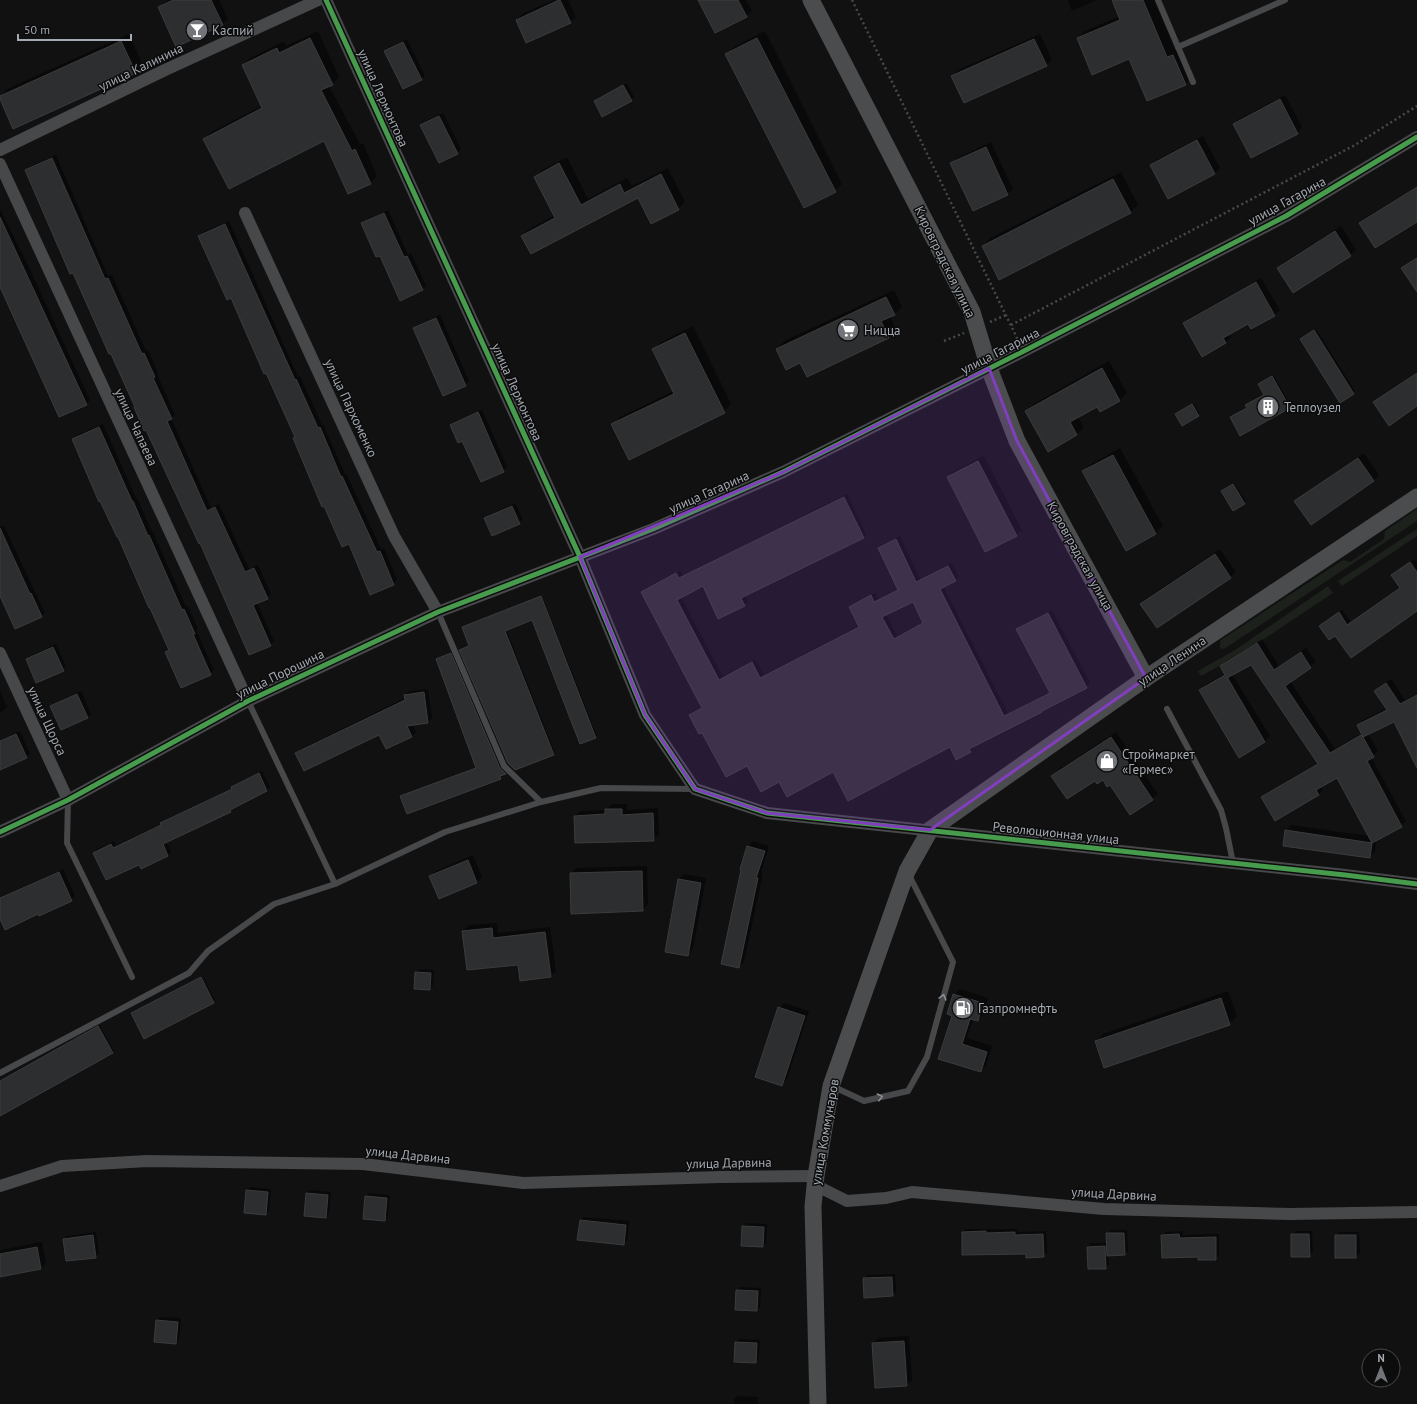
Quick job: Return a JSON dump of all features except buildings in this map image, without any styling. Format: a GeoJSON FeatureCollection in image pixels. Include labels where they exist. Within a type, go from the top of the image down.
{"type":"FeatureCollection","features":[{"type":"Feature","properties":{"kind":"main road","name":"Кировградская улица"},"geometry":{"type":"LineString","coordinates":[[812,0],[972,312],[990,368],[1017,441],[1146,678]]}},
{"type":"Feature","properties":{"kind":"main road","name":"улица Ленина"},"geometry":{"type":"LineString","coordinates":[[930,830],[1146,678],[1417,497]]}},
{"type":"Feature","properties":{"kind":"main road","name":"улица Коммунаров"},"geometry":{"type":"LineString","coordinates":[[818,1404],[813,1215],[815,1181],[831,1086],[907,871],[930,830]]}},
{"type":"Feature","properties":{"kind":"street","name":"улица Калинина"},"geometry":{"type":"LineString","coordinates":[[0,150],[165,70],[318,0]]}},
{"type":"Feature","properties":{"kind":"street","name":"улица Лермонтова"},"geometry":{"type":"LineString","coordinates":[[326,0],[580,557],[645,715],[695,789]]}},
{"type":"Feature","properties":{"kind":"street","name":"улица Гагарина"},"geometry":{"type":"LineString","coordinates":[[580,557],[653,528],[784,472],[1024,351],[1286,216],[1417,138]]}},
{"type":"Feature","properties":{"kind":"street","name":"улица Чапаева"},"geometry":{"type":"LineString","coordinates":[[0,164],[248,701]]}},
{"type":"Feature","properties":{"kind":"street","name":"улица Пархоменко"},"geometry":{"type":"LineString","coordinates":[[245,213],[394,536],[438,612]]}},
{"type":"Feature","properties":{"kind":"street","name":"улица Порошина"},"geometry":{"type":"LineString","coordinates":[[0,832],[68,800],[248,701],[438,612],[580,557]]}},
{"type":"Feature","properties":{"kind":"street","name":"улица Щорса"},"geometry":{"type":"LineString","coordinates":[[0,653],[68,800]]}},
{"type":"Feature","properties":{"kind":"street","name":"Революционная улица"},"geometry":{"type":"LineString","coordinates":[[695,789],[767,813],[1417,884]]}},
{"type":"Feature","properties":{"kind":"street","name":"улица Дарвина"},"geometry":{"type":"LineString","coordinates":[[0,1186],[62,1166],[147,1161],[363,1164],[524,1183],[720,1177],[815,1181],[847,1202],[886,1198],[912,1192],[1104,1209],[1290,1214],[1417,1212]]}},
{"type":"Feature","properties":{"kind":"lane"},"geometry":{"type":"LineString","coordinates":[[1158,0],[1193,82]]}},
{"type":"Feature","properties":{"kind":"lane"},"geometry":{"type":"LineString","coordinates":[[1178,47],[1285,0]]}},
{"type":"Feature","properties":{"kind":"lane"},"geometry":{"type":"LineString","coordinates":[[438,612],[504,766],[541,802]]}},
{"type":"Feature","properties":{"kind":"lane"},"geometry":{"type":"LineString","coordinates":[[248,701],[335,884]]}},
{"type":"Feature","properties":{"kind":"lane"},"geometry":{"type":"LineString","coordinates":[[1167,709],[1220,810],[1226,828],[1233,863]]}},
{"type":"Feature","properties":{"kind":"lane"},"geometry":{"type":"LineString","coordinates":[[0,1073],[189,973],[208,950],[274,904],[335,884],[445,832],[541,802],[601,788],[695,789]]}},
{"type":"Feature","properties":{"kind":"lane"},"geometry":{"type":"LineString","coordinates":[[68,800],[67,843],[132,977]]}},
{"type":"Feature","properties":{"kind":"lane"},"geometry":{"type":"LineString","coordinates":[[831,1086],[864,1101],[908,1091],[927,1057],[953,962],[907,871]]}},
{"type":"Feature","properties":{"kind":"path"},"geometry":{"type":"LineString","coordinates":[[852,0],[1024,351]]}},
{"type":"Feature","properties":{"kind":"path"},"geometry":{"type":"LineString","coordinates":[[1011,325],[1355,145],[1417,106]]}},
{"type":"Feature","properties":{"kind":"highlighted area"},"geometry":{"type":"Polygon","coordinates":[[[989,368],[1017,441],[1146,678],[930,830],[767,813],[695,789],[645,715],[580,557],[783,472],[989,368]]]}},
{"type":"Feature","properties":{"kind":"shaded area"},"geometry":{"type":"Polygon","coordinates":[[[1417,509],[1417,521],[1224,649],[1220,648],[1221,640],[1343,560],[1350,562],[1384,539],[1385,531],[1417,509]]]}},
{"type":"Feature","properties":{"kind":"shaded area"},"geometry":{"type":"Polygon","coordinates":[[[1417,529],[1417,536],[1342,586],[1338,581],[1417,529]]]}},
{"type":"Feature","properties":{"kind":"shaded area"},"geometry":{"type":"Polygon","coordinates":[[[1328,586],[1333,593],[1243,653],[1201,676],[1198,671],[1235,650],[1328,586]]]}},
{"type":"Feature","properties":{"kind":"cycle path"},"geometry":{"type":"LineString","coordinates":[[326,0],[580,557],[645,715],[695,789],[767,813],[1417,884]]}},
{"type":"Feature","properties":{"kind":"cycle path"},"geometry":{"type":"LineString","coordinates":[[0,832],[68,800],[248,701],[438,612],[653,529],[783,472],[1024,351],[1286,216],[1417,137]]}},
{"type":"Feature","properties":{"kind":"place","name":"Каспий"},"geometry":{"type":"Point","coordinates":[197,30]}},
{"type":"Feature","properties":{"kind":"place","name":"Ницца"},"geometry":{"type":"Point","coordinates":[848,330]}},
{"type":"Feature","properties":{"kind":"place","name":"Теплоузел"},"geometry":{"type":"Point","coordinates":[1268,407]}},
{"type":"Feature","properties":{"kind":"place","name":"Строймаркет «Гермес»"},"geometry":{"type":"Point","coordinates":[1107,761]}},
{"type":"Feature","properties":{"kind":"place","name":"Газпромнефть"},"geometry":{"type":"Point","coordinates":[963,1008]}}]}
